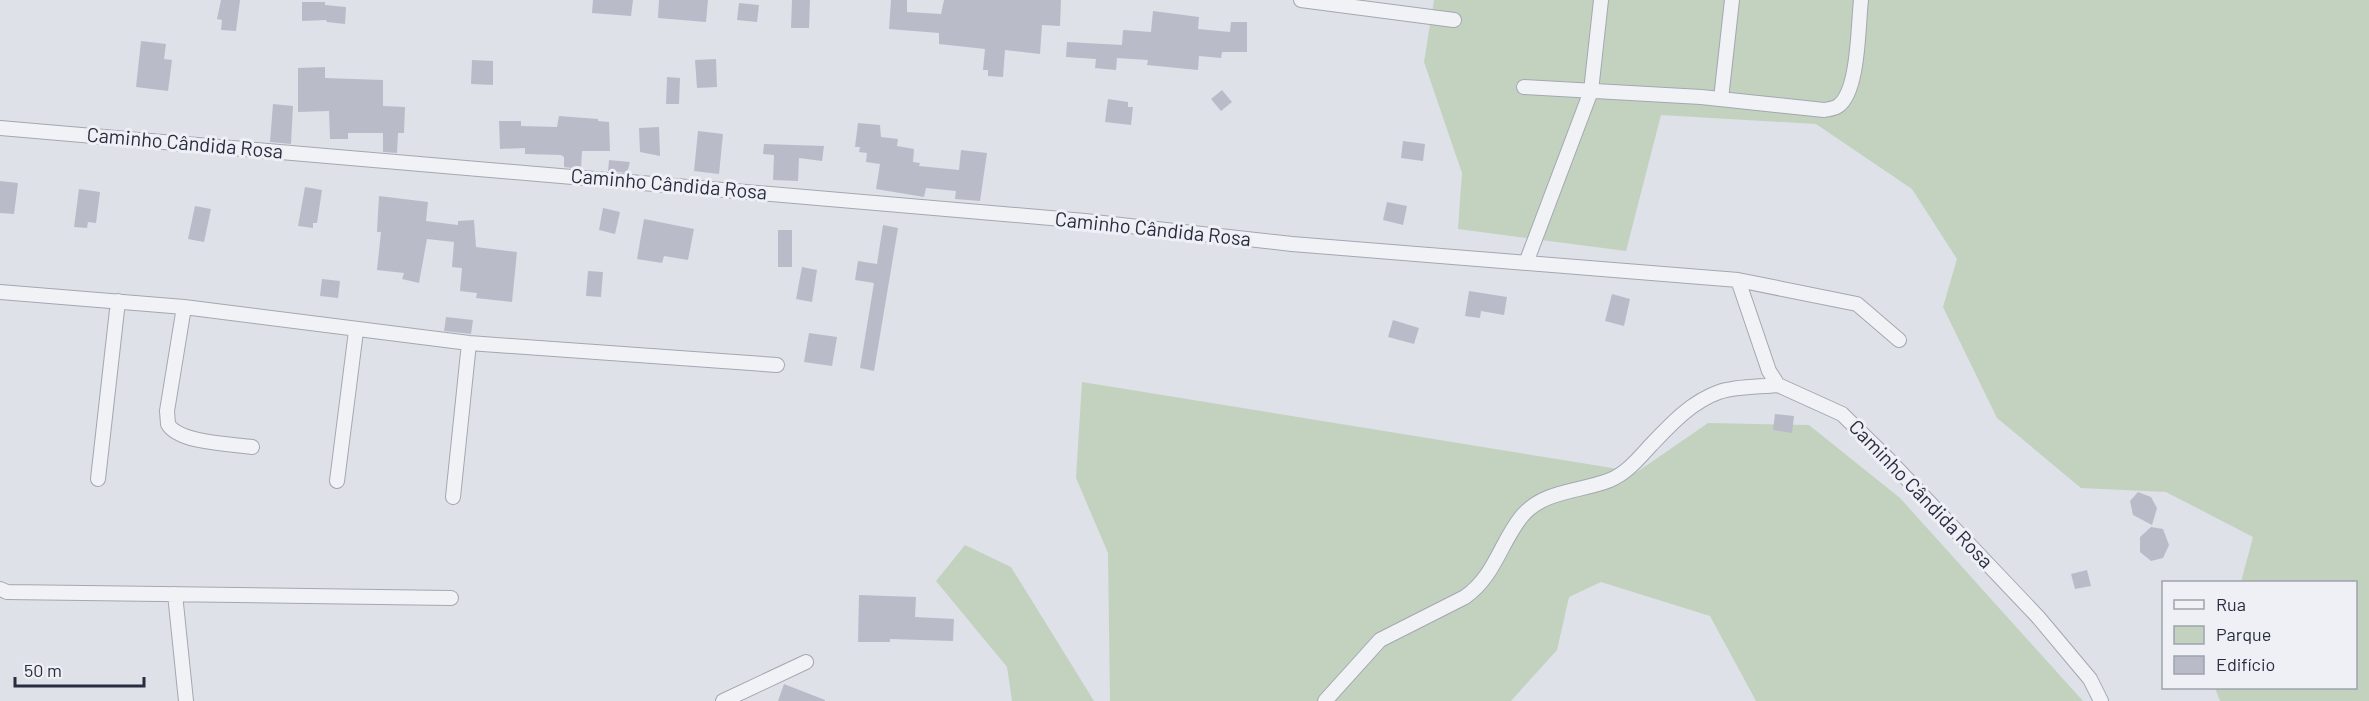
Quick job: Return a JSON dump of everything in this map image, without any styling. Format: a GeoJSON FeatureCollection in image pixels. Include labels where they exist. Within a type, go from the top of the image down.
{"type":"FeatureCollection","features":[{"type":"Feature","properties":{"kind":"street"},"geometry":{"type":"LineString","coordinates":[[1301,0],[1454,21]]}},
{"type":"Feature","properties":{"kind":"street"},"geometry":{"type":"LineString","coordinates":[[1526,263],[1591,90],[1601,0]]}},
{"type":"Feature","properties":{"kind":"street"},"geometry":{"type":"LineString","coordinates":[[1721,99],[1732,0]]}},
{"type":"Feature","properties":{"kind":"street"},"geometry":{"type":"LineString","coordinates":[[1524,87],[1721,99],[1824,110],[1837,107],[1846,97],[1854,73],[1861,0]]}},
{"type":"Feature","properties":{"kind":"street","name":"Caminho Cândida Rosa"},"geometry":{"type":"LineString","coordinates":[[0,128],[1063,219],[1292,244],[1738,280],[1857,304],[1899,340]]}},
{"type":"Feature","properties":{"kind":"street"},"geometry":{"type":"LineString","coordinates":[[1326,701],[1380,640],[1465,597],[1478,588],[1488,577],[1521,516],[1534,504],[1550,496],[1610,480],[1627,470],[1683,412],[1703,399],[1721,391],[1778,385],[1769,370],[1738,280]]}},
{"type":"Feature","properties":{"kind":"street"},"geometry":{"type":"LineString","coordinates":[[0,292],[184,307],[356,331],[469,343],[777,365]]}},
{"type":"Feature","properties":{"kind":"street"},"geometry":{"type":"LineString","coordinates":[[98,479],[117,302]]}},
{"type":"Feature","properties":{"kind":"street"},"geometry":{"type":"LineString","coordinates":[[184,307],[167,411],[168,424],[179,434],[192,438],[252,447]]}},
{"type":"Feature","properties":{"kind":"street"},"geometry":{"type":"LineString","coordinates":[[337,481],[356,331]]}},
{"type":"Feature","properties":{"kind":"street"},"geometry":{"type":"LineString","coordinates":[[453,497],[469,343]]}},
{"type":"Feature","properties":{"kind":"street","name":"Caminho Cândida Rosa"},"geometry":{"type":"LineString","coordinates":[[1778,385],[1842,414],[1889,460],[2038,617],[2090,679],[2101,701]]}},
{"type":"Feature","properties":{"kind":"street"},"geometry":{"type":"LineString","coordinates":[[0,589],[451,598]]}},
{"type":"Feature","properties":{"kind":"street"},"geometry":{"type":"LineString","coordinates":[[175,594],[186,701]]}},
{"type":"Feature","properties":{"kind":"street"},"geometry":{"type":"LineString","coordinates":[[723,701],[806,662]]}},
{"type":"Feature","properties":{"kind":"green space"},"geometry":{"type":"Polygon","coordinates":[[[1434,0],[2369,0],[2369,701],[2220,701],[2215,689],[2357,689],[2357,581],[2241,581],[2253,537],[2166,492],[2081,488],[1997,418],[1943,307],[1957,259],[1912,189],[1816,124],[1661,115],[1626,251],[1458,229],[1462,173],[1424,62],[1434,0]]]}},
{"type":"Feature","properties":{"kind":"green space"},"geometry":{"type":"Polygon","coordinates":[[[1082,382],[1637,472],[1708,423],[1809,425],[1900,498],[2083,701],[1756,701],[1710,616],[1601,582],[1569,597],[1557,650],[1511,701],[1110,701],[1108,553],[1076,478],[1082,382]]]}},
{"type":"Feature","properties":{"kind":"green space"},"geometry":{"type":"Polygon","coordinates":[[[965,545],[1011,567],[1094,701],[1012,701],[1007,667],[936,581],[965,545]]]}},
{"type":"Feature","properties":{"kind":"building"},"geometry":{"type":"Polygon","coordinates":[[[221,0],[240,0],[236,31],[221,30],[222,20],[217,19],[221,0]]]}},
{"type":"Feature","properties":{"kind":"building"},"geometry":{"type":"Polygon","coordinates":[[[593,0],[633,0],[631,16],[592,13],[593,0]]]}},
{"type":"Feature","properties":{"kind":"building"},"geometry":{"type":"Polygon","coordinates":[[[659,0],[708,0],[706,22],[658,18],[659,0]]]}},
{"type":"Feature","properties":{"kind":"building"},"geometry":{"type":"Polygon","coordinates":[[[792,0],[810,0],[809,28],[791,28],[792,0]]]}},
{"type":"Feature","properties":{"kind":"building"},"geometry":{"type":"Polygon","coordinates":[[[891,0],[907,0],[907,12],[941,14],[944,0],[1061,0],[1060,26],[1042,25],[1040,54],[1005,50],[1003,77],[988,76],[988,70],[983,70],[985,49],[939,44],[939,33],[889,29],[891,0]]]}},
{"type":"Feature","properties":{"kind":"building"},"geometry":{"type":"Polygon","coordinates":[[[302,2],[325,2],[325,5],[346,7],[345,24],[326,20],[302,21],[302,2]]]}},
{"type":"Feature","properties":{"kind":"building"},"geometry":{"type":"Polygon","coordinates":[[[739,3],[759,5],[757,22],[737,20],[739,3]]]}},
{"type":"Feature","properties":{"kind":"building"},"geometry":{"type":"Polygon","coordinates":[[[1153,11],[1199,17],[1198,29],[1230,32],[1231,22],[1247,22],[1247,52],[1222,52],[1221,58],[1199,56],[1198,70],[1147,65],[1148,60],[1117,58],[1116,70],[1095,68],[1096,59],[1066,57],[1067,42],[1122,45],[1123,30],[1151,32],[1153,11]]]}},
{"type":"Feature","properties":{"kind":"building"},"geometry":{"type":"Polygon","coordinates":[[[141,41],[166,44],[164,59],[172,60],[168,91],[136,87],[141,41]]]}},
{"type":"Feature","properties":{"kind":"building"},"geometry":{"type":"Polygon","coordinates":[[[716,59],[717,87],[697,88],[695,60],[716,59]]]}},
{"type":"Feature","properties":{"kind":"building"},"geometry":{"type":"Polygon","coordinates":[[[472,60],[493,61],[493,85],[471,84],[472,60]]]}},
{"type":"Feature","properties":{"kind":"building"},"geometry":{"type":"Polygon","coordinates":[[[325,67],[325,78],[383,80],[383,106],[405,107],[404,133],[398,133],[397,153],[383,152],[383,133],[348,133],[348,139],[330,139],[329,111],[298,112],[298,68],[325,67]]]}},
{"type":"Feature","properties":{"kind":"building"},"geometry":{"type":"Polygon","coordinates":[[[667,77],[680,78],[679,104],[666,104],[667,77]]]}},
{"type":"Feature","properties":{"kind":"building"},"geometry":{"type":"Polygon","coordinates":[[[1222,90],[1232,102],[1221,111],[1211,99],[1222,90]]]}},
{"type":"Feature","properties":{"kind":"building"},"geometry":{"type":"Polygon","coordinates":[[[1108,99],[1128,102],[1128,107],[1133,107],[1131,125],[1105,122],[1108,99]]]}},
{"type":"Feature","properties":{"kind":"building"},"geometry":{"type":"Polygon","coordinates":[[[273,104],[293,106],[291,144],[270,142],[273,104]]]}},
{"type":"Feature","properties":{"kind":"building"},"geometry":{"type":"Polygon","coordinates":[[[559,116],[609,122],[610,151],[582,151],[581,169],[564,167],[564,157],[561,155],[525,154],[525,148],[500,149],[499,121],[521,121],[521,126],[557,127],[559,116]]]}},
{"type":"Feature","properties":{"kind":"building"},"geometry":{"type":"Polygon","coordinates":[[[858,123],[880,125],[881,137],[898,139],[897,146],[914,149],[913,162],[920,163],[919,166],[959,170],[961,150],[987,153],[980,201],[955,199],[956,191],[926,188],[924,197],[876,189],[880,164],[866,162],[867,153],[859,152],[860,147],[855,147],[858,123]]]}},
{"type":"Feature","properties":{"kind":"building"},"geometry":{"type":"Polygon","coordinates":[[[659,127],[660,156],[640,152],[639,128],[659,127]]]}},
{"type":"Feature","properties":{"kind":"building"},"geometry":{"type":"Polygon","coordinates":[[[698,131],[723,134],[719,174],[694,171],[698,131]]]}},
{"type":"Feature","properties":{"kind":"building"},"geometry":{"type":"Polygon","coordinates":[[[1403,141],[1425,144],[1423,161],[1401,158],[1403,141]]]}},
{"type":"Feature","properties":{"kind":"building"},"geometry":{"type":"Polygon","coordinates":[[[764,144],[824,146],[822,161],[799,158],[798,181],[773,180],[774,155],[763,154],[764,144]]]}},
{"type":"Feature","properties":{"kind":"building"},"geometry":{"type":"Polygon","coordinates":[[[609,160],[630,162],[627,173],[608,171],[609,160]]]}},
{"type":"Feature","properties":{"kind":"building"},"geometry":{"type":"Polygon","coordinates":[[[0,181],[18,183],[14,214],[0,213],[0,181]]]}},
{"type":"Feature","properties":{"kind":"building"},"geometry":{"type":"Polygon","coordinates":[[[305,187],[322,190],[317,223],[313,223],[313,228],[298,226],[305,187]]]}},
{"type":"Feature","properties":{"kind":"building"},"geometry":{"type":"Polygon","coordinates":[[[79,189],[100,192],[96,223],[88,222],[87,228],[74,227],[79,189]]]}},
{"type":"Feature","properties":{"kind":"building"},"geometry":{"type":"Polygon","coordinates":[[[379,196],[428,202],[426,221],[458,225],[458,221],[474,220],[476,247],[517,252],[512,302],[476,298],[477,293],[460,291],[462,268],[452,267],[454,242],[427,239],[419,283],[402,279],[404,273],[377,270],[381,232],[377,232],[379,196]]]}},
{"type":"Feature","properties":{"kind":"building"},"geometry":{"type":"Polygon","coordinates":[[[1387,202],[1407,206],[1403,225],[1383,220],[1387,202]]]}},
{"type":"Feature","properties":{"kind":"building"},"geometry":{"type":"Polygon","coordinates":[[[195,206],[211,209],[204,242],[188,239],[195,206]]]}},
{"type":"Feature","properties":{"kind":"building"},"geometry":{"type":"Polygon","coordinates":[[[603,208],[620,212],[615,234],[599,230],[603,208]]]}},
{"type":"Feature","properties":{"kind":"building"},"geometry":{"type":"Polygon","coordinates":[[[644,219],[694,229],[688,260],[664,256],[662,263],[637,259],[644,219]]]}},
{"type":"Feature","properties":{"kind":"building"},"geometry":{"type":"Polygon","coordinates":[[[883,225],[898,228],[874,371],[860,368],[874,283],[855,280],[858,261],[877,264],[883,225]]]}},
{"type":"Feature","properties":{"kind":"building"},"geometry":{"type":"Polygon","coordinates":[[[778,230],[792,230],[792,267],[778,267],[778,230]]]}},
{"type":"Feature","properties":{"kind":"building"},"geometry":{"type":"Polygon","coordinates":[[[802,267],[817,270],[812,302],[796,299],[802,267]]]}},
{"type":"Feature","properties":{"kind":"building"},"geometry":{"type":"Polygon","coordinates":[[[588,271],[603,272],[601,297],[586,296],[588,271]]]}},
{"type":"Feature","properties":{"kind":"building"},"geometry":{"type":"Polygon","coordinates":[[[322,279],[340,281],[338,298],[320,296],[322,279]]]}},
{"type":"Feature","properties":{"kind":"building"},"geometry":{"type":"Polygon","coordinates":[[[1469,291],[1507,297],[1504,315],[1481,311],[1480,318],[1465,316],[1469,291]]]}},
{"type":"Feature","properties":{"kind":"building"},"geometry":{"type":"Polygon","coordinates":[[[1612,294],[1630,299],[1624,326],[1605,321],[1612,294]]]}},
{"type":"Feature","properties":{"kind":"building"},"geometry":{"type":"Polygon","coordinates":[[[446,317],[473,320],[471,334],[444,331],[446,317]]]}},
{"type":"Feature","properties":{"kind":"building"},"geometry":{"type":"Polygon","coordinates":[[[1393,320],[1419,328],[1414,344],[1388,337],[1393,320]]]}},
{"type":"Feature","properties":{"kind":"building"},"geometry":{"type":"Polygon","coordinates":[[[809,333],[837,337],[832,366],[804,362],[809,333]]]}},
{"type":"Feature","properties":{"kind":"building"},"geometry":{"type":"Polygon","coordinates":[[[1775,414],[1794,416],[1792,433],[1773,430],[1775,414]]]}},
{"type":"Feature","properties":{"kind":"building"},"geometry":{"type":"Polygon","coordinates":[[[2138,492],[2151,497],[2157,508],[2152,525],[2133,515],[2130,501],[2138,492]]]}},
{"type":"Feature","properties":{"kind":"building"},"geometry":{"type":"Polygon","coordinates":[[[2151,527],[2163,529],[2169,545],[2163,558],[2151,561],[2140,552],[2140,537],[2151,527]]]}},
{"type":"Feature","properties":{"kind":"building"},"geometry":{"type":"Polygon","coordinates":[[[2087,570],[2091,586],[2075,589],[2071,574],[2087,570]]]}},
{"type":"Feature","properties":{"kind":"building"},"geometry":{"type":"Polygon","coordinates":[[[859,595],[916,597],[915,617],[954,619],[953,641],[890,639],[890,642],[858,642],[859,595]]]}},
{"type":"Feature","properties":{"kind":"building"},"geometry":{"type":"Polygon","coordinates":[[[784,684],[825,700],[825,701],[778,701],[784,684]]]}}]}
